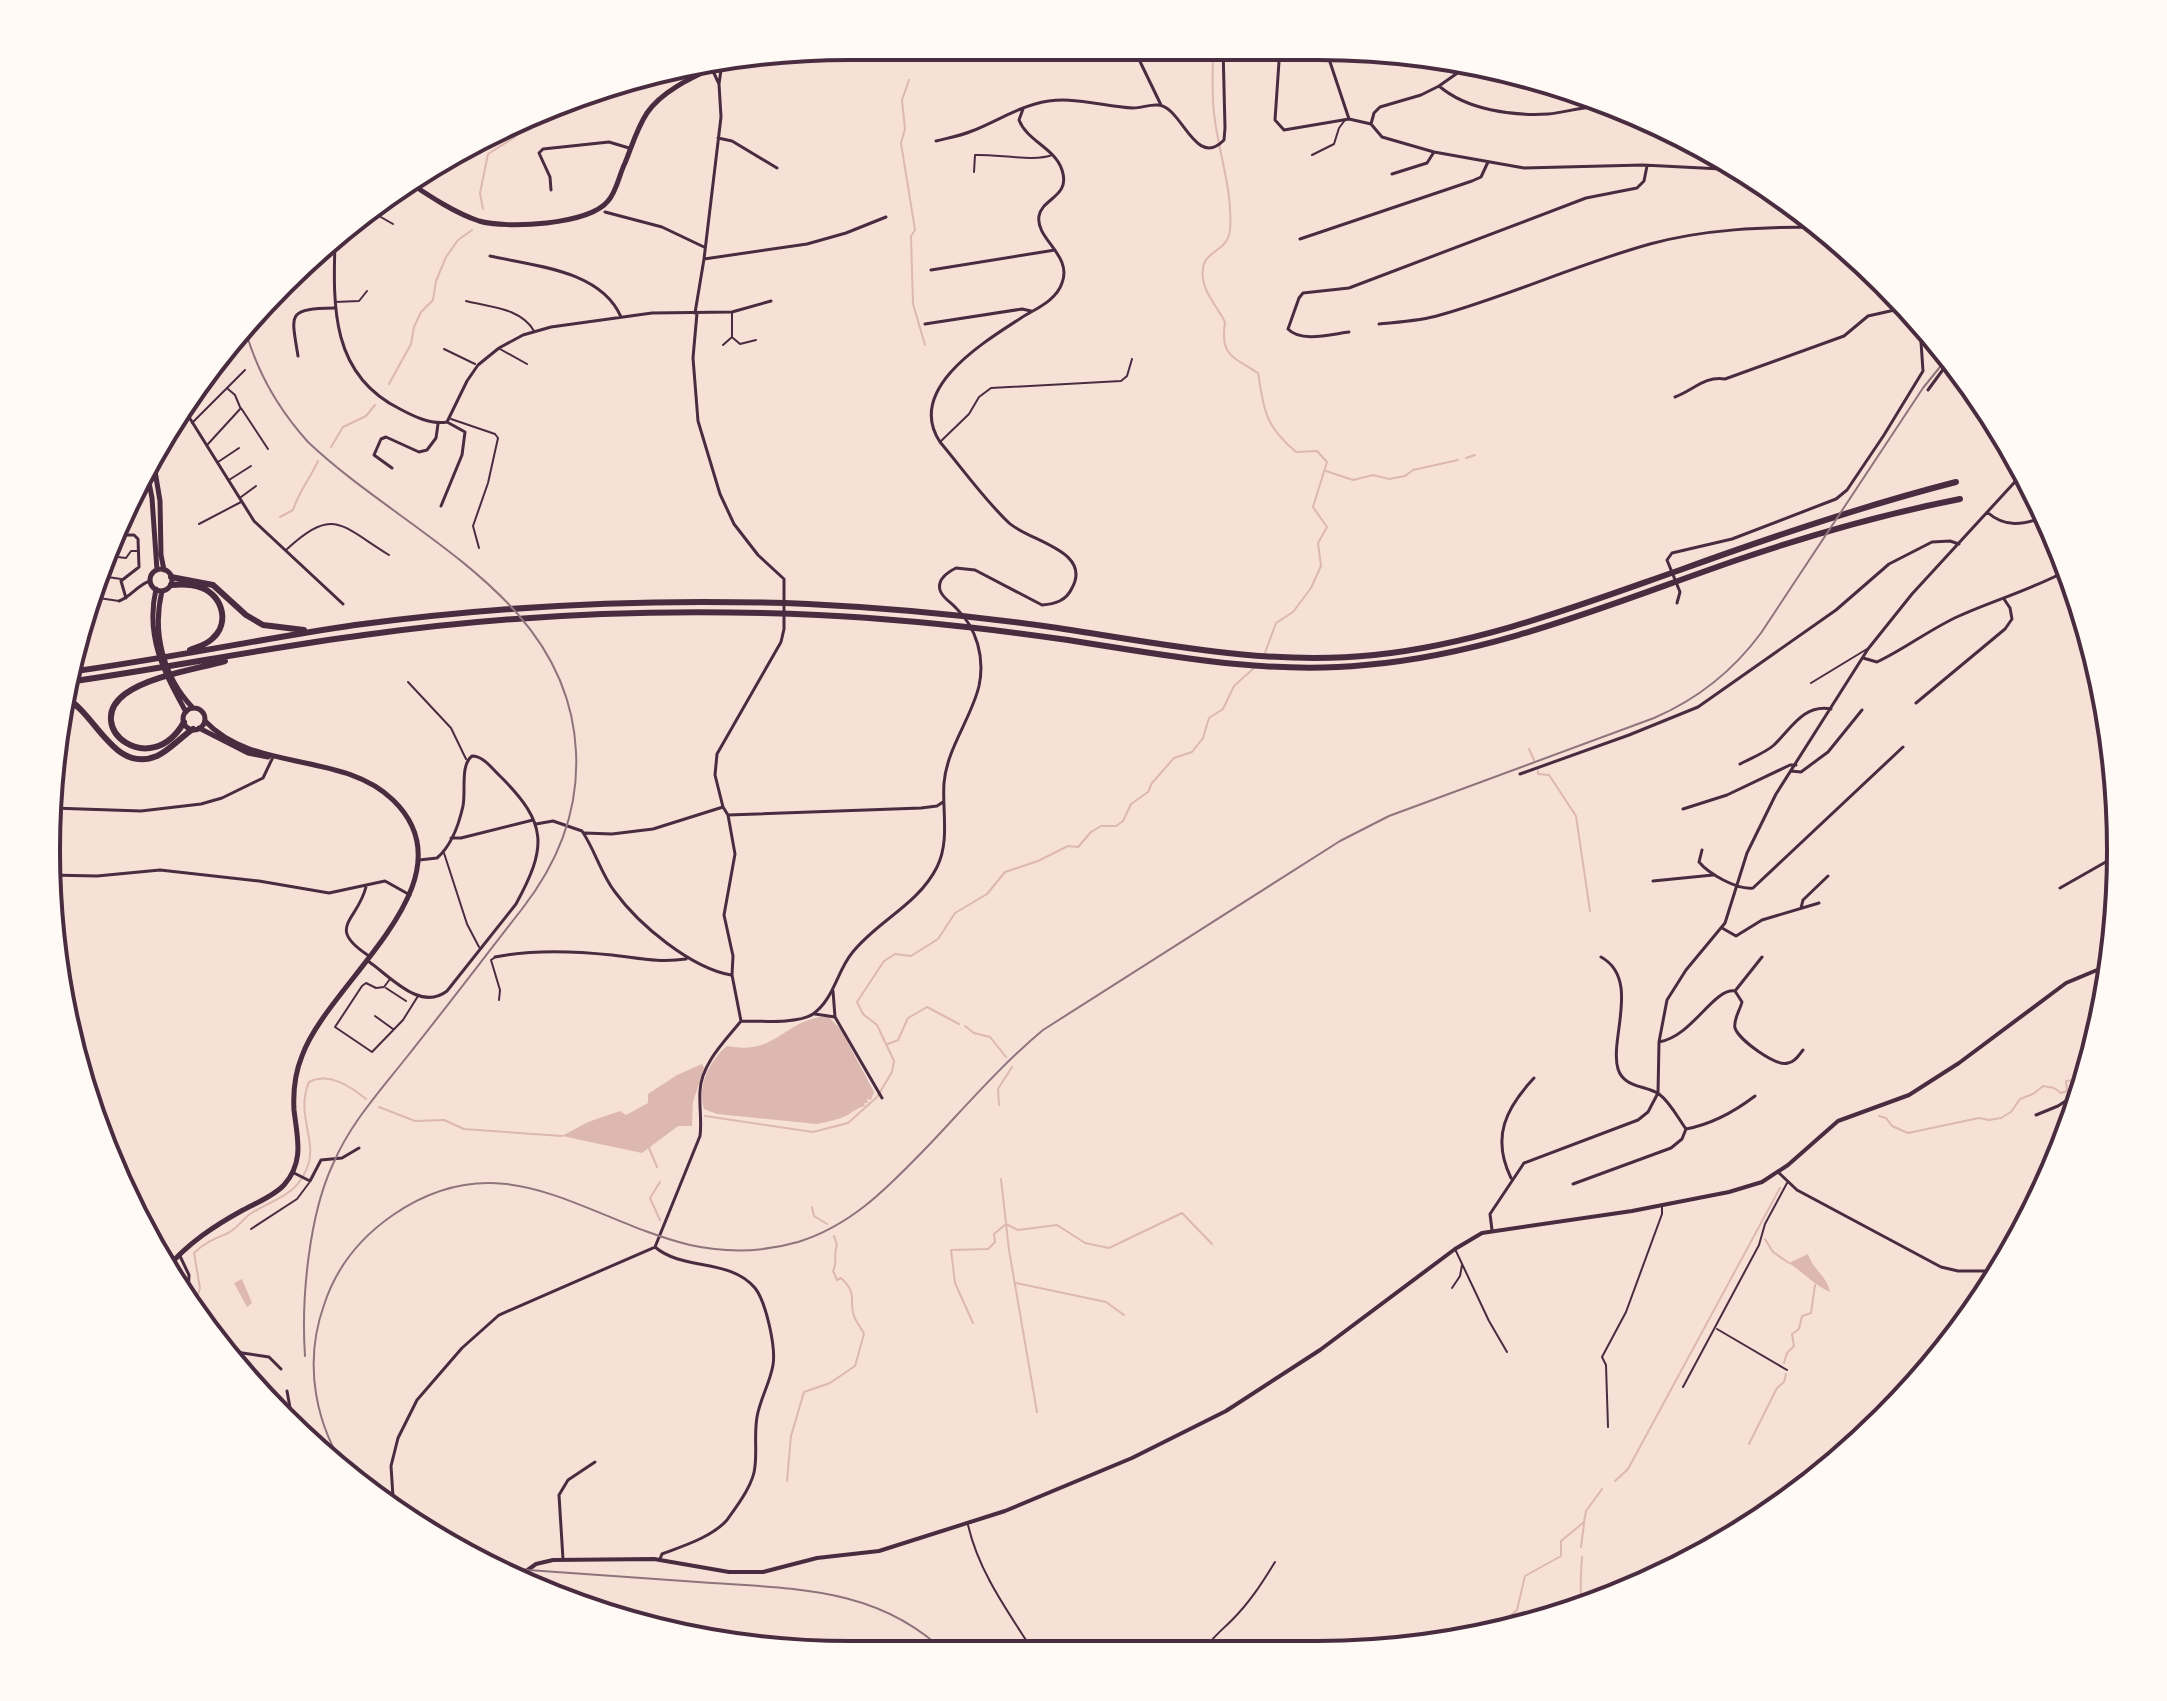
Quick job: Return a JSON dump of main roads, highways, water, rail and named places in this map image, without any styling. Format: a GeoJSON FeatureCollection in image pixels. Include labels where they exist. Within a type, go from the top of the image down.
{"type":"FeatureCollection","features":[{"type":"Feature","properties":{"kind":"highway"},"geometry":{"type":"LineString","coordinates":[[81,670],[432,616],[646,602],[848,607],[962,616],[1202,652],[1265,658],[1324,658],[1402,651],[1466,639],[1547,616],[1847,512],[1956,482]]}},
{"type":"Feature","properties":{"kind":"highway"},"geometry":{"type":"LineString","coordinates":[[79,680],[366,634],[473,622],[604,614],[729,612],[932,624],[1260,666],[1323,668],[1393,663],[1475,647],[1555,624],[1840,528],[1960,499]]}},
{"type":"Feature","properties":{"kind":"highway"},"geometry":{"type":"LineString","coordinates":[[171,581],[213,585],[246,615],[263,625],[320,631]]}},
{"type":"Feature","properties":{"kind":"highway"},"geometry":{"type":"LineString","coordinates":[[171,581],[208,591],[220,603],[223,616],[221,628],[213,639],[174,656]]}},
{"type":"Feature","properties":{"kind":"highway"},"geometry":{"type":"LineString","coordinates":[[184,722],[164,742],[142,750],[121,740],[112,719],[117,702],[134,688],[255,652]]}},
{"type":"Feature","properties":{"kind":"highway"},"geometry":{"type":"LineString","coordinates":[[74,703],[83,709],[113,748],[131,758],[148,758],[159,754],[196,729]]}},
{"type":"Feature","properties":{"kind":"main road"},"geometry":{"type":"LineString","coordinates":[[419,188],[464,215],[488,223],[521,224],[579,218],[597,210],[609,200],[641,124],[653,106],[671,91],[701,74]]}},
{"type":"Feature","properties":{"kind":"main road"},"geometry":{"type":"LineString","coordinates":[[156,475],[160,501],[161,555],[160,570],[150,581],[159,590]]}},
{"type":"Feature","properties":{"kind":"main road"},"geometry":{"type":"LineString","coordinates":[[150,486],[160,570],[171,581],[159,590],[152,615],[160,663],[186,712],[184,722],[248,753],[351,775],[382,790],[409,820],[419,860],[411,895],[317,1024],[303,1053],[294,1092],[299,1145],[292,1172],[280,1189],[206,1231],[174,1259]]}},
{"type":"Feature","properties":{"kind":"main road"},"geometry":{"type":"LineString","coordinates":[[175,689],[193,708],[203,713],[205,721],[228,738],[273,757]]}},
{"type":"Feature","properties":{"kind":"main road"},"geometry":{"type":"LineString","coordinates":[[186,712],[193,708]]}},
{"type":"Feature","properties":{"kind":"main road"},"geometry":{"type":"LineString","coordinates":[[196,729],[205,721]]}},
{"type":"Feature","properties":{"kind":"waterway"},"geometry":{"type":"LineString","coordinates":[[1213,60],[1214,112],[1228,189],[1230,230],[1224,244],[1205,262],[1204,285],[1225,322],[1226,349],[1258,373],[1272,425],[1296,452],[1317,451],[1327,462],[1313,507],[1327,527],[1318,543],[1321,566],[1311,588],[1293,612],[1276,623],[1265,653]]}},
{"type":"Feature","properties":{"kind":"waterway"},"geometry":{"type":"LineString","coordinates":[[909,80],[902,100],[905,129],[901,143],[915,230],[911,236],[913,304],[925,345]]}},
{"type":"Feature","properties":{"kind":"waterway"},"geometry":{"type":"LineString","coordinates":[[483,209],[480,193],[488,154],[517,135]]}},
{"type":"Feature","properties":{"kind":"waterway"},"geometry":{"type":"LineString","coordinates":[[389,384],[411,344],[421,312],[433,300],[436,281],[446,257],[458,240],[472,230]]}},
{"type":"Feature","properties":{"kind":"waterway"},"geometry":{"type":"LineString","coordinates":[[331,447],[343,427],[366,416],[375,405]]}},
{"type":"Feature","properties":{"kind":"waterway"},"geometry":{"type":"LineString","coordinates":[[1466,458],[1475,455]]}},
{"type":"Feature","properties":{"kind":"waterway"},"geometry":{"type":"LineString","coordinates":[[1326,471],[1353,480],[1373,475],[1389,479],[1458,460]]}},
{"type":"Feature","properties":{"kind":"waterway"},"geometry":{"type":"LineString","coordinates":[[280,517],[293,510],[318,461]]}},
{"type":"Feature","properties":{"kind":"waterway"},"geometry":{"type":"LineString","coordinates":[[705,1116],[813,1132],[848,1123],[877,1097],[892,1072],[894,1061],[877,1025],[863,1014],[857,1002],[884,961],[895,954],[911,956],[938,939],[955,913],[987,894],[1005,872],[1038,861],[1068,846],[1078,847],[1101,826],[1116,826],[1123,821],[1131,804],[1148,792],[1174,758],[1192,752],[1203,738],[1209,718],[1223,709],[1234,686],[1254,668]]}},
{"type":"Feature","properties":{"kind":"waterway"},"geometry":{"type":"LineString","coordinates":[[1529,749],[1534,760]]}},
{"type":"Feature","properties":{"kind":"waterway"},"geometry":{"type":"LineString","coordinates":[[1538,771],[1538,774],[1549,775],[1576,816],[1590,911]]}},
{"type":"Feature","properties":{"kind":"waterway"},"geometry":{"type":"LineString","coordinates":[[888,1044],[898,1040],[908,1018],[927,1007],[959,1024]]}},
{"type":"Feature","properties":{"kind":"waterway"},"geometry":{"type":"LineString","coordinates":[[965,1026],[974,1033],[990,1037],[1006,1057]]}},
{"type":"Feature","properties":{"kind":"waterway"},"geometry":{"type":"LineString","coordinates":[[999,1105],[998,1089],[1012,1067]]}},
{"type":"Feature","properties":{"kind":"waterway"},"geometry":{"type":"LineString","coordinates":[[197,1296],[200,1288],[194,1253],[293,1189],[305,1173],[310,1153],[304,1104],[309,1082],[332,1080],[346,1085],[366,1099]]}},
{"type":"Feature","properties":{"kind":"waterway"},"geometry":{"type":"LineString","coordinates":[[1879,1116],[1908,1133],[1979,1118],[2001,1118],[2011,1112],[2020,1099],[2043,1086],[2061,1093],[2067,1091],[2066,1081],[2072,1080]]}},
{"type":"Feature","properties":{"kind":"waterway"},"geometry":{"type":"LineString","coordinates":[[379,1107],[415,1121],[444,1120],[464,1129],[562,1136]]}},
{"type":"Feature","properties":{"kind":"waterway"},"geometry":{"type":"LineString","coordinates":[[649,1148],[657,1167]]}},
{"type":"Feature","properties":{"kind":"waterway"},"geometry":{"type":"LineString","coordinates":[[1001,1179],[1009,1250],[1037,1412]]}},
{"type":"Feature","properties":{"kind":"waterway"},"geometry":{"type":"LineString","coordinates":[[660,1182],[650,1198],[660,1220]]}},
{"type":"Feature","properties":{"kind":"waterway"},"geometry":{"type":"LineString","coordinates":[[1615,1481],[1628,1469],[1780,1188]]}},
{"type":"Feature","properties":{"kind":"waterway"},"geometry":{"type":"LineString","coordinates":[[812,1207],[814,1216],[827,1224]]}},
{"type":"Feature","properties":{"kind":"waterway"},"geometry":{"type":"LineString","coordinates":[[973,1323],[955,1283],[951,1250],[988,1249],[995,1242],[994,1234],[1006,1224],[1018,1230],[1057,1225],[1085,1243],[1109,1248],[1182,1213],[1212,1244]]}},
{"type":"Feature","properties":{"kind":"waterway"},"geometry":{"type":"LineString","coordinates":[[787,1481],[791,1436],[804,1392],[830,1383],[855,1366],[864,1334],[852,1310],[850,1289],[841,1278],[837,1280],[833,1271],[837,1245],[834,1236]]}},
{"type":"Feature","properties":{"kind":"waterway"},"geometry":{"type":"LineString","coordinates":[[1765,1239],[1773,1252],[1789,1263]]}},
{"type":"Feature","properties":{"kind":"waterway"},"geometry":{"type":"LineString","coordinates":[[1016,1283],[1106,1302],[1124,1315]]}},
{"type":"Feature","properties":{"kind":"waterway"},"geometry":{"type":"LineString","coordinates":[[1784,1363],[1787,1353],[1794,1346],[1792,1334],[1799,1329],[1802,1316],[1811,1313],[1815,1285]]}},
{"type":"Feature","properties":{"kind":"waterway"},"geometry":{"type":"LineString","coordinates":[[1749,1444],[1786,1374]]}},
{"type":"Feature","properties":{"kind":"waterway"},"geometry":{"type":"LineString","coordinates":[[1509,1617],[1517,1610],[1525,1576],[1561,1556],[1561,1541],[1584,1522],[1586,1511],[1602,1489]]}},
{"type":"Feature","properties":{"kind":"waterway"},"geometry":{"type":"LineString","coordinates":[[1581,1547],[1584,1524]]}},
{"type":"Feature","properties":{"kind":"waterway"},"geometry":{"type":"LineString","coordinates":[[1581,1595],[1582,1557]]}},
{"type":"Feature","properties":{"kind":"railway"},"geometry":{"type":"LineString","coordinates":[[248,338],[270,389],[308,442],[476,574],[514,610],[545,651],[567,698],[576,752],[570,815],[546,873],[522,909],[366,1109],[333,1164],[318,1208],[308,1258],[304,1309],[305,1356]]}},
{"type":"Feature","properties":{"kind":"railway"},"geometry":{"type":"LineString","coordinates":[[335,1450],[321,1416],[316,1394],[314,1350],[318,1327],[329,1291],[343,1266],[360,1243],[393,1215],[433,1193],[471,1184],[508,1184],[543,1192],[690,1245],[731,1250],[758,1249],[818,1235],[869,1203],[1043,1030],[1340,841],[1389,816],[1654,718],[1714,683],[1739,660],[1761,633],[1923,388],[1941,366]]}},
{"type":"Feature","properties":{"kind":"railway"},"geometry":{"type":"LineString","coordinates":[[523,1569],[766,1587],[831,1595],[892,1615],[932,1641]]}}]}
